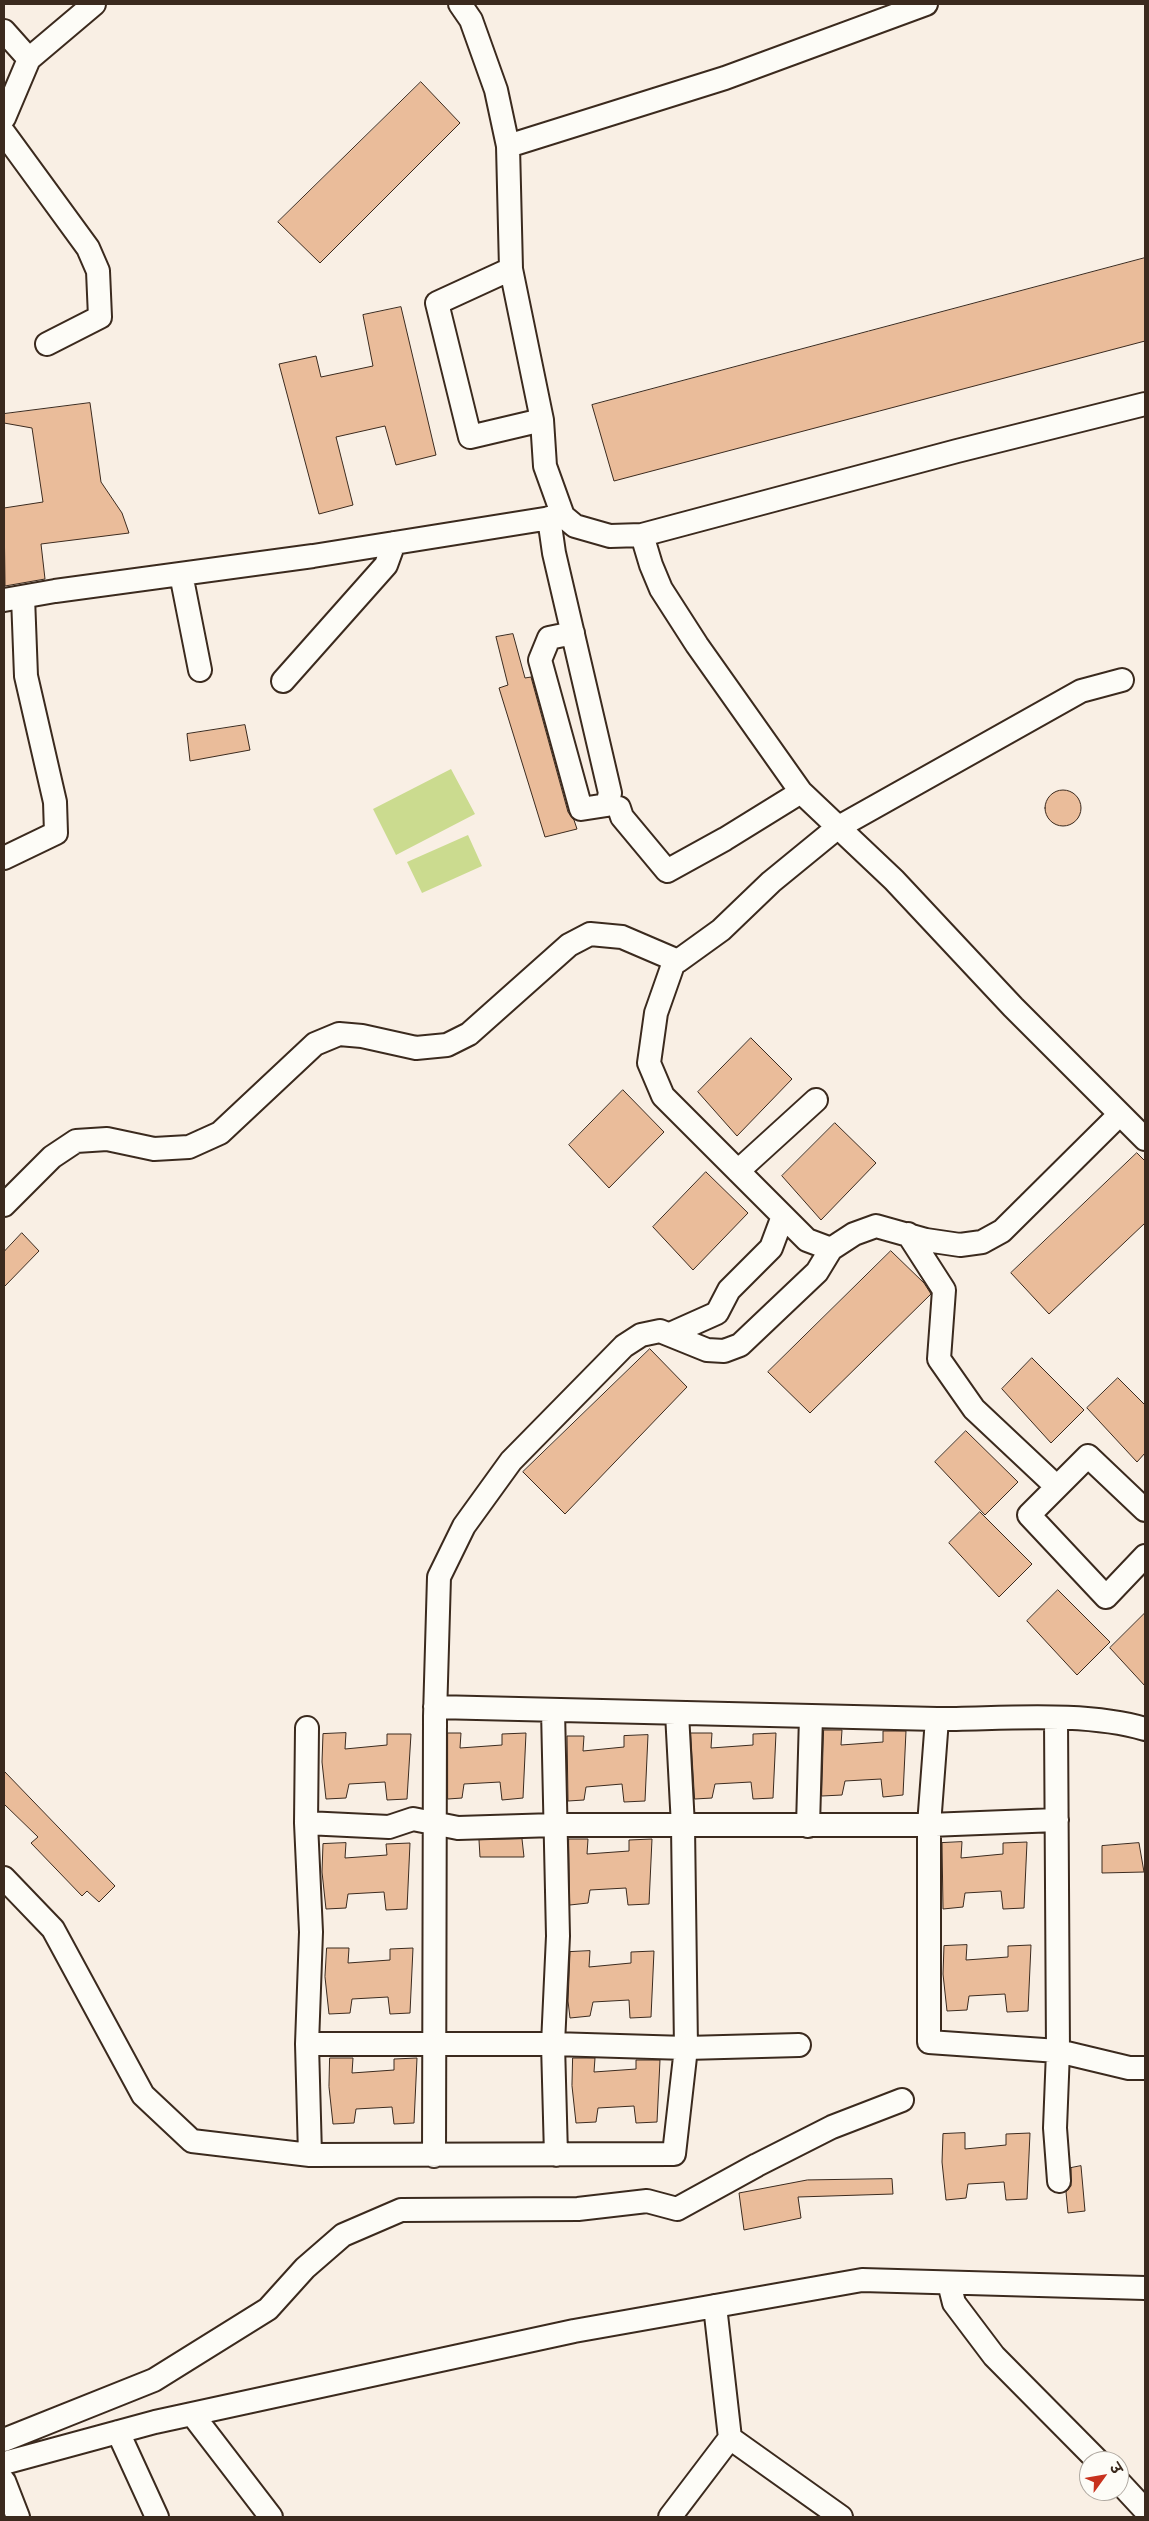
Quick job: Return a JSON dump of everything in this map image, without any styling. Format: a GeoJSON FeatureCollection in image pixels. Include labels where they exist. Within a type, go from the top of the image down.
{"type":"FeatureCollection","features":[{"type":"Feature","properties":{"kind":"street"},"geometry":{"type":"LineString","coordinates":[[4,118],[29,59],[94,4]]}},
{"type":"Feature","properties":{"kind":"street"},"geometry":{"type":"LineString","coordinates":[[460,4],[470,20],[496,90],[508,146],[511,270],[542,420],[545,466],[556,517],[554,553],[610,793],[607,805],[581,809],[540,660],[549,638],[572,633]]}},
{"type":"Feature","properties":{"kind":"street"},"geometry":{"type":"LineString","coordinates":[[508,146],[725,78],[926,4]]}},
{"type":"Feature","properties":{"kind":"street"},"geometry":{"type":"LineString","coordinates":[[4,31],[29,59]]}},
{"type":"Feature","properties":{"kind":"street"},"geometry":{"type":"LineString","coordinates":[[4,133],[88,248],[98,271],[100,317],[47,344]]}},
{"type":"Feature","properties":{"kind":"street"},"geometry":{"type":"LineString","coordinates":[[511,270],[437,303],[470,437],[542,420]]}},
{"type":"Feature","properties":{"kind":"street"},"geometry":{"type":"LineString","coordinates":[[4,858],[56,833],[55,802],[26,676],[13,598],[394,543],[556,517],[575,526],[610,536],[642,536],[957,451],[1145,404]]}},
{"type":"Feature","properties":{"kind":"street"},"geometry":{"type":"LineString","coordinates":[[642,536],[650,565],[661,589],[697,644],[801,792],[894,880],[1013,1007],[1145,1139]]}},
{"type":"Feature","properties":{"kind":"street"},"geometry":{"type":"LineString","coordinates":[[283,681],[386,565],[394,543]]}},
{"type":"Feature","properties":{"kind":"street"},"geometry":{"type":"LineString","coordinates":[[181,574],[200,670]]}},
{"type":"Feature","properties":{"kind":"street"},"geometry":{"type":"LineString","coordinates":[[4,1205],[52,1158],[76,1141],[107,1139],[154,1149],[189,1147],[220,1133],[315,1044],[339,1034],[362,1036],[416,1048],[447,1045],[469,1034],[569,945],[590,934],[622,937],[678,961],[721,930],[772,882],[837,828],[1081,691],[1122,680]]}},
{"type":"Feature","properties":{"kind":"street"},"geometry":{"type":"LineString","coordinates":[[619,808],[622,817],[667,872],[801,792]]}},
{"type":"Feature","properties":{"kind":"street"},"geometry":{"type":"LineString","coordinates":[[674,959],[656,1013],[649,1063],[664,1096],[807,1240],[831,1249]]}},
{"type":"Feature","properties":{"kind":"street"},"geometry":{"type":"LineString","coordinates":[[738,1171],[816,1100]]}},
{"type":"Feature","properties":{"kind":"street"},"geometry":{"type":"LineString","coordinates":[[434,2156],[435,1707],[439,1577],[464,1526],[511,1461],[624,1346],[641,1335],[660,1331],[707,1350],[724,1351],[740,1345],[817,1272],[831,1249],[854,1234],[876,1226],[926,1240],[960,1245],[982,1242],[989,1239],[1002,1231],[1120,1114]]}},
{"type":"Feature","properties":{"kind":"street"},"geometry":{"type":"LineString","coordinates":[[670,1334],[717,1313],[729,1290],[771,1248],[783,1216]]}},
{"type":"Feature","properties":{"kind":"street"},"geometry":{"type":"LineString","coordinates":[[908,1234],[944,1290],[939,1359],[974,1409],[1057,1487]]}},
{"type":"Feature","properties":{"kind":"street"},"geometry":{"type":"LineString","coordinates":[[1141,1495],[1088,1456],[1029,1515],[1106,1597],[1145,1556]]}},
{"type":"Feature","properties":{"kind":"street"},"geometry":{"type":"LineString","coordinates":[[435,1707],[937,1719],[1056,1719],[1122,1722],[1145,1729]]}},
{"type":"Feature","properties":{"kind":"street"},"geometry":{"type":"LineString","coordinates":[[553,1710],[558,1936],[553,2044],[556,2155]]}},
{"type":"Feature","properties":{"kind":"street"},"geometry":{"type":"LineString","coordinates":[[4,1878],[53,1929],[143,2095],[192,2141],[310,2155],[674,2154],[686,2048],[683,1826],[677,1713]]}},
{"type":"Feature","properties":{"kind":"street"},"geometry":{"type":"LineString","coordinates":[[808,1826],[811,1716]]}},
{"type":"Feature","properties":{"kind":"street"},"geometry":{"type":"LineString","coordinates":[[937,1719],[929,1825],[929,2042],[1058,2051],[1129,2068],[1145,2068]]}},
{"type":"Feature","properties":{"kind":"street"},"geometry":{"type":"LineString","coordinates":[[1056,1719],[1058,2051],[1054,2128],[1059,2181]]}},
{"type":"Feature","properties":{"kind":"street"},"geometry":{"type":"LineString","coordinates":[[307,1728],[306,1823],[311,1932],[307,2044],[310,2155]]}},
{"type":"Feature","properties":{"kind":"street"},"geometry":{"type":"LineString","coordinates":[[306,1823],[389,1828],[413,1819],[458,1828],[555,1825],[929,1825],[1057,1820]]}},
{"type":"Feature","properties":{"kind":"street"},"geometry":{"type":"LineString","coordinates":[[307,2044],[553,2044],[686,2048],[800,2045]]}},
{"type":"Feature","properties":{"kind":"street"},"geometry":{"type":"LineString","coordinates":[[4,2440],[154,2380],[268,2309],[304,2268],[343,2235],[401,2210],[578,2209],[647,2202],[677,2209],[832,2127],[902,2100]]}},
{"type":"Feature","properties":{"kind":"street"},"geometry":{"type":"LineString","coordinates":[[4,2463],[192,2414],[574,2331],[862,2280],[1145,2288]]}},
{"type":"Feature","properties":{"kind":"street"},"geometry":{"type":"LineString","coordinates":[[949,2282],[954,2303],[994,2356],[1088,2451]]}},
{"type":"Feature","properties":{"kind":"street"},"geometry":{"type":"LineString","coordinates":[[670,2517],[730,2438],[715,2306]]}},
{"type":"Feature","properties":{"kind":"street"},"geometry":{"type":"LineString","coordinates":[[192,2414],[270,2517]]}},
{"type":"Feature","properties":{"kind":"street"},"geometry":{"type":"LineString","coordinates":[[118,2432],[157,2517]]}},
{"type":"Feature","properties":{"kind":"street"},"geometry":{"type":"LineString","coordinates":[[730,2438],[841,2517]]}},
{"type":"Feature","properties":{"kind":"street"},"geometry":{"type":"LineString","coordinates":[[4,2481],[18,2517]]}},
{"type":"Feature","properties":{"kind":"street"},"geometry":{"type":"LineString","coordinates":[[1129,2493],[1145,2510]]}},
{"type":"Feature","properties":{"kind":"green space"},"geometry":{"type":"Polygon","coordinates":[[[451,769],[475,814],[396,855],[373,809],[451,769]]]}},
{"type":"Feature","properties":{"kind":"green space"},"geometry":{"type":"Polygon","coordinates":[[[468,835],[482,866],[422,893],[407,862],[468,835]]]}},
{"type":"Feature","properties":{"kind":"building"},"geometry":{"type":"Polygon","coordinates":[[[421,82],[460,123],[320,263],[278,222],[421,82]]]}},
{"type":"Feature","properties":{"kind":"building"},"geometry":{"type":"Polygon","coordinates":[[[1145,258],[1145,341],[614,481],[592,405],[1145,258]]]}},
{"type":"Feature","properties":{"kind":"building"},"geometry":{"type":"Polygon","coordinates":[[[401,307],[436,455],[396,465],[385,426],[336,437],[353,505],[319,514],[279,364],[316,356],[321,377],[373,366],[363,315],[401,307]]]}},
{"type":"Feature","properties":{"kind":"building"},"geometry":{"type":"Polygon","coordinates":[[[90,403],[101,482],[122,513],[129,533],[41,544],[45,579],[5,586],[4,508],[43,502],[32,428],[4,423],[4,414],[90,403]]]}},
{"type":"Feature","properties":{"kind":"building"},"geometry":{"type":"Polygon","coordinates":[[[513,634],[525,678],[531,677],[568,812],[574,820],[577,829],[545,837],[499,688],[508,685],[496,637],[513,634]]]}},
{"type":"Feature","properties":{"kind":"building"},"geometry":{"type":"Polygon","coordinates":[[[245,725],[250,750],[190,761],[187,734],[245,725]]]}},
{"type":"Feature","properties":{"kind":"building"},"geometry":{"type":"Polygon","coordinates":[[[1063,790],[1070,791],[1076,795],[1080,801],[1080,815],[1076,821],[1070,825],[1063,826],[1056,825],[1050,821],[1046,815],[1045,808],[1046,801],[1050,795],[1056,791],[1063,790]]]}},
{"type":"Feature","properties":{"kind":"building"},"geometry":{"type":"Polygon","coordinates":[[[751,1038],[792,1079],[737,1136],[698,1092],[751,1038]]]}},
{"type":"Feature","properties":{"kind":"building"},"geometry":{"type":"Polygon","coordinates":[[[623,1090],[664,1132],[609,1188],[569,1145],[623,1090]]]}},
{"type":"Feature","properties":{"kind":"building"},"geometry":{"type":"Polygon","coordinates":[[[835,1123],[876,1163],[821,1220],[782,1176],[835,1123]]]}},
{"type":"Feature","properties":{"kind":"building"},"geometry":{"type":"Polygon","coordinates":[[[1137,1153],[1145,1161],[1145,1223],[1049,1314],[1011,1273],[1137,1153]]]}},
{"type":"Feature","properties":{"kind":"building"},"geometry":{"type":"Polygon","coordinates":[[[706,1172],[748,1213],[693,1270],[653,1227],[706,1172]]]}},
{"type":"Feature","properties":{"kind":"building"},"geometry":{"type":"Polygon","coordinates":[[[22,1233],[39,1251],[4,1287],[4,1252],[22,1233]]]}},
{"type":"Feature","properties":{"kind":"building"},"geometry":{"type":"Polygon","coordinates":[[[891,1251],[924,1283],[931,1294],[810,1413],[768,1372],[891,1251]]]}},
{"type":"Feature","properties":{"kind":"building"},"geometry":{"type":"Polygon","coordinates":[[[650,1349],[687,1387],[565,1514],[523,1472],[650,1349]]]}},
{"type":"Feature","properties":{"kind":"building"},"geometry":{"type":"Polygon","coordinates":[[[1032,1358],[1084,1410],[1051,1443],[1002,1389],[1032,1358]]]}},
{"type":"Feature","properties":{"kind":"building"},"geometry":{"type":"Polygon","coordinates":[[[1118,1378],[1145,1405],[1145,1453],[1137,1462],[1087,1408],[1118,1378]]]}},
{"type":"Feature","properties":{"kind":"building"},"geometry":{"type":"Polygon","coordinates":[[[966,1431],[1018,1482],[985,1515],[935,1462],[966,1431]]]}},
{"type":"Feature","properties":{"kind":"building"},"geometry":{"type":"Polygon","coordinates":[[[980,1512],[1032,1564],[999,1597],[949,1543],[980,1512]]]}},
{"type":"Feature","properties":{"kind":"building"},"geometry":{"type":"Polygon","coordinates":[[[1058,1590],[1110,1642],[1077,1675],[1027,1621],[1058,1590]]]}},
{"type":"Feature","properties":{"kind":"building"},"geometry":{"type":"Polygon","coordinates":[[[1145,1613],[1145,1686],[1110,1648],[1145,1613]]]}},
{"type":"Feature","properties":{"kind":"building"},"geometry":{"type":"Polygon","coordinates":[[[824,1730],[842,1730],[841,1745],[883,1742],[883,1731],[906,1731],[903,1795],[883,1797],[881,1779],[845,1781],[842,1795],[822,1796],[824,1730]]]}},
{"type":"Feature","properties":{"kind":"building"},"geometry":{"type":"Polygon","coordinates":[[[346,1733],[345,1749],[387,1745],[387,1734],[411,1734],[407,1799],[387,1800],[385,1782],[349,1784],[346,1798],[326,1799],[322,1762],[323,1734],[346,1733]]]}},
{"type":"Feature","properties":{"kind":"building"},"geometry":{"type":"Polygon","coordinates":[[[448,1733],[461,1733],[460,1748],[502,1745],[502,1734],[526,1733],[523,1798],[502,1800],[500,1782],[464,1784],[462,1798],[448,1799],[448,1733]]]}},
{"type":"Feature","properties":{"kind":"building"},"geometry":{"type":"Polygon","coordinates":[[[691,1733],[712,1733],[711,1748],[753,1745],[753,1734],[776,1733],[773,1798],[753,1799],[751,1782],[715,1784],[712,1798],[695,1799],[691,1733]]]}},
{"type":"Feature","properties":{"kind":"building"},"geometry":{"type":"Polygon","coordinates":[[[648,1735],[645,1801],[624,1802],[622,1784],[586,1787],[584,1800],[568,1801],[567,1736],[584,1736],[583,1751],[624,1747],[624,1736],[648,1735]]]}},
{"type":"Feature","properties":{"kind":"building"},"geometry":{"type":"Polygon","coordinates":[[[4,1771],[115,1886],[99,1902],[87,1891],[82,1896],[31,1843],[38,1837],[4,1804],[4,1771]]]}},
{"type":"Feature","properties":{"kind":"building"},"geometry":{"type":"Polygon","coordinates":[[[522,1839],[524,1857],[480,1857],[479,1840],[522,1839]]]}},
{"type":"Feature","properties":{"kind":"building"},"geometry":{"type":"Polygon","coordinates":[[[569,1839],[588,1839],[587,1854],[629,1851],[629,1840],[652,1839],[649,1904],[628,1905],[626,1888],[590,1890],[588,1903],[570,1905],[569,1839]]]}},
{"type":"Feature","properties":{"kind":"building"},"geometry":{"type":"Polygon","coordinates":[[[962,1842],[961,1858],[1003,1854],[1003,1843],[1027,1842],[1024,1908],[1003,1909],[1001,1891],[965,1893],[963,1907],[943,1909],[942,1843],[962,1842]]]}},
{"type":"Feature","properties":{"kind":"building"},"geometry":{"type":"Polygon","coordinates":[[[346,1843],[345,1858],[387,1855],[386,1844],[410,1843],[407,1909],[386,1910],[384,1892],[348,1894],[346,1908],[326,1909],[322,1872],[323,1844],[346,1843]]]}},
{"type":"Feature","properties":{"kind":"building"},"geometry":{"type":"Polygon","coordinates":[[[1139,1843],[1144,1872],[1102,1873],[1102,1846],[1139,1843]]]}},
{"type":"Feature","properties":{"kind":"building"},"geometry":{"type":"Polygon","coordinates":[[[967,1945],[966,1960],[1008,1957],[1008,1946],[1031,1945],[1028,2011],[1007,2012],[1005,1994],[969,1996],[967,2010],[947,2011],[943,1974],[944,1946],[967,1945]]]}},
{"type":"Feature","properties":{"kind":"building"},"geometry":{"type":"Polygon","coordinates":[[[327,1948],[349,1948],[348,1963],[390,1960],[390,1949],[413,1948],[410,2013],[390,2014],[388,1997],[352,1999],[350,2013],[329,2014],[325,1977],[327,1948]]]}},
{"type":"Feature","properties":{"kind":"building"},"geometry":{"type":"Polygon","coordinates":[[[590,1951],[589,1967],[631,1963],[631,1952],[654,1951],[651,2017],[630,2018],[629,2000],[593,2002],[590,2016],[570,2018],[568,2001],[570,1952],[590,1951]]]}},
{"type":"Feature","properties":{"kind":"building"},"geometry":{"type":"Polygon","coordinates":[[[330,2058],[353,2058],[352,2073],[394,2070],[394,2059],[417,2058],[414,2123],[394,2124],[392,2107],[356,2109],[354,2123],[333,2124],[329,2087],[330,2058]]]}},
{"type":"Feature","properties":{"kind":"building"},"geometry":{"type":"Polygon","coordinates":[[[573,2058],[595,2058],[594,2072],[636,2069],[636,2060],[660,2060],[657,2122],[636,2123],[634,2106],[598,2108],[596,2122],[576,2123],[572,2086],[573,2058]]]}},
{"type":"Feature","properties":{"kind":"building"},"geometry":{"type":"Polygon","coordinates":[[[965,2133],[965,2149],[1006,2145],[1006,2134],[1030,2133],[1027,2199],[1006,2200],[1004,2182],[968,2184],[966,2198],[946,2200],[942,2162],[943,2134],[965,2133]]]}},
{"type":"Feature","properties":{"kind":"building"},"geometry":{"type":"Polygon","coordinates":[[[1081,2166],[1085,2211],[1068,2213],[1066,2192],[1071,2186],[1071,2168],[1081,2166]]]}},
{"type":"Feature","properties":{"kind":"building"},"geometry":{"type":"Polygon","coordinates":[[[892,2179],[893,2194],[798,2197],[801,2218],[744,2230],[739,2193],[807,2180],[892,2179]]]}}]}
